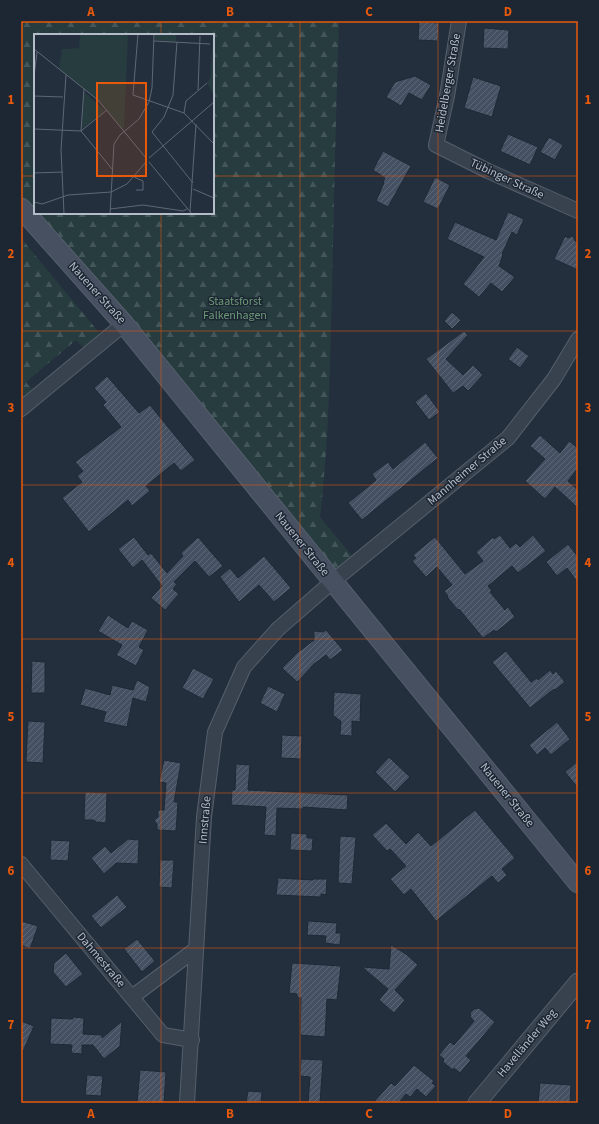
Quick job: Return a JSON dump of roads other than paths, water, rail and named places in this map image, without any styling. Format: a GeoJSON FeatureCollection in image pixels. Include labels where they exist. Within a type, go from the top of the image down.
{"type":"FeatureCollection","features":[{"type":"Feature","properties":{"kind":"main road","name":"Nauener Straße"},"geometry":{"type":"LineString","coordinates":[[21,208],[124,324],[578,883]]}},
{"type":"Feature","properties":{"kind":"street","name":"Heidelberger Straße"},"geometry":{"type":"LineString","coordinates":[[436,145],[447,96],[459,21]]}},
{"type":"Feature","properties":{"kind":"street","name":"Tübinger Straße"},"geometry":{"type":"LineString","coordinates":[[436,145],[488,171],[578,211]]}},
{"type":"Feature","properties":{"kind":"street"},"geometry":{"type":"LineString","coordinates":[[21,409],[124,324]]}},
{"type":"Feature","properties":{"kind":"street","name":"Mannheimer Straße"},"geometry":{"type":"LineString","coordinates":[[332,582],[508,438],[554,379],[578,339]]}},
{"type":"Feature","properties":{"kind":"street","name":"Innstraße"},"geometry":{"type":"LineString","coordinates":[[187,1103],[192,1040],[204,817],[215,732],[244,667],[278,629],[332,582]]}},
{"type":"Feature","properties":{"kind":"street","name":"Dahmestraße"},"geometry":{"type":"LineString","coordinates":[[21,864],[163,1035],[192,1040]]}},
{"type":"Feature","properties":{"kind":"street"},"geometry":{"type":"LineString","coordinates":[[132,997],[196,949]]}},
{"type":"Feature","properties":{"kind":"street","name":"Havelländer Weg"},"geometry":{"type":"LineString","coordinates":[[477,1103],[578,982]]}},
{"type":"Feature","properties":{"kind":"park label","name":"Staatsforst Falkenhagen"},"geometry":{"type":"Point","coordinates":[235,308]}}]}
